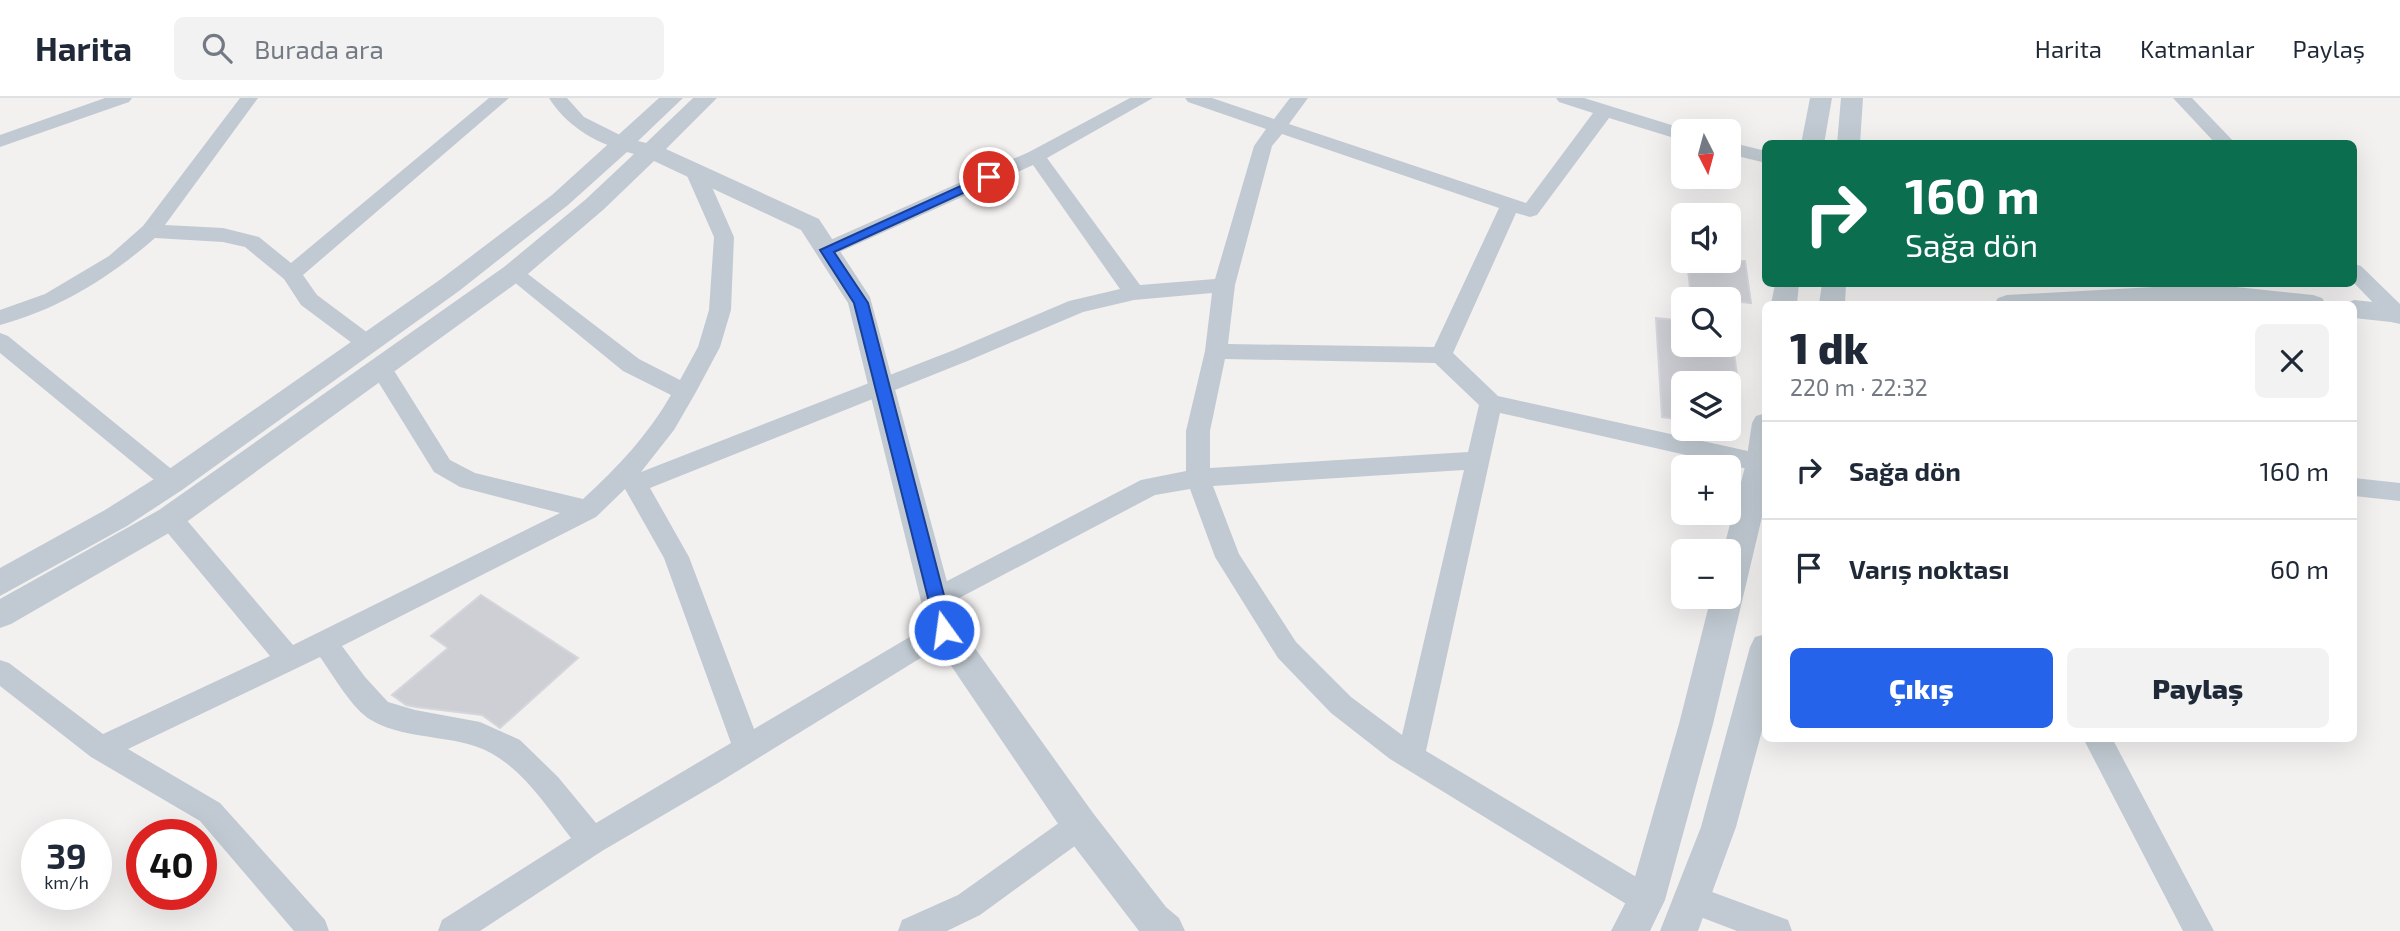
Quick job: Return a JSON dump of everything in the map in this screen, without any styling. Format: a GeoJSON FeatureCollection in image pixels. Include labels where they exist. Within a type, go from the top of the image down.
{"type":"FeatureCollection","features":[{"type":"Feature","properties":{"kind":"street"},"geometry":{"type":"LineString","coordinates":[[0,141],[123,98]]}},
{"type":"Feature","properties":{"kind":"street"},"geometry":{"type":"LineString","coordinates":[[0,318],[53,299],[116,261],[150,230],[249,98]]}},
{"type":"Feature","properties":{"kind":"street"},"geometry":{"type":"LineString","coordinates":[[290,274],[500,98]]}},
{"type":"Feature","properties":{"kind":"street"},"geometry":{"type":"LineString","coordinates":[[558,98],[561,104],[589,129],[694,169],[810,225],[861,303],[944,630],[1080,825],[1153,920],[1166,931]]}},
{"type":"Feature","properties":{"kind":"street"},"geometry":{"type":"LineString","coordinates":[[0,583],[116,518],[374,355],[513,273],[594,205],[672,98]]}},
{"type":"Feature","properties":{"kind":"street"},"geometry":{"type":"LineString","coordinates":[[0,615],[170,518],[374,355],[517,235],[706,98]]}},
{"type":"Feature","properties":{"kind":"street"},"geometry":{"type":"LineString","coordinates":[[826,250],[1036,156],[1144,98]]}},
{"type":"Feature","properties":{"kind":"street"},"geometry":{"type":"LineString","coordinates":[[1194,98],[1530,211],[1605,110]]}},
{"type":"Feature","properties":{"kind":"street"},"geometry":{"type":"LineString","coordinates":[[1300,98],[1263,146],[1224,285],[1216,351],[1198,431],[1198,478],[1228,557],[1287,650],[1341,705],[1411,757],[1647,900]]}},
{"type":"Feature","properties":{"kind":"street"},"geometry":{"type":"LineString","coordinates":[[1565,98],[1671,131]]}},
{"type":"Feature","properties":{"kind":"street"},"geometry":{"type":"LineString","coordinates":[[1848,140],[1852,98]]}},
{"type":"Feature","properties":{"kind":"street"},"geometry":{"type":"LineString","coordinates":[[2182,98],[2223,140]]}},
{"type":"Feature","properties":{"kind":"street"},"geometry":{"type":"LineString","coordinates":[[1812,140],[1815,99]]}},
{"type":"Feature","properties":{"kind":"street"},"geometry":{"type":"LineString","coordinates":[[1634,120],[1635,100]]}},
{"type":"Feature","properties":{"kind":"street"},"geometry":{"type":"LineString","coordinates":[[1741,151],[1762,156]]}},
{"type":"Feature","properties":{"kind":"street"},"geometry":{"type":"LineString","coordinates":[[1036,156],[1135,293]]}},
{"type":"Feature","properties":{"kind":"street"},"geometry":{"type":"LineString","coordinates":[[630,480],[666,424],[709,347],[720,310],[724,237],[694,169]]}},
{"type":"Feature","properties":{"kind":"street"},"geometry":{"type":"LineString","coordinates":[[1441,355],[1466,310],[1480,269],[1510,205]]}},
{"type":"Feature","properties":{"kind":"street"},"geometry":{"type":"LineString","coordinates":[[150,230],[223,235],[252,242],[290,274],[309,300],[374,355],[442,466],[468,481],[587,510]]}},
{"type":"Feature","properties":{"kind":"street"},"geometry":{"type":"LineString","coordinates":[[513,273],[631,365],[685,391]]}},
{"type":"Feature","properties":{"kind":"street"},"geometry":{"type":"LineString","coordinates":[[2357,274],[2399,315]]}},
{"type":"Feature","properties":{"kind":"street"},"geometry":{"type":"LineString","coordinates":[[102,748],[289,660],[587,510],[630,480],[882,386],[1077,306],[1135,293],[1224,285]]}},
{"type":"Feature","properties":{"kind":"street"},"geometry":{"type":"LineString","coordinates":[[2062,301],[2208,293],[2284,301]]}},
{"type":"Feature","properties":{"kind":"street"},"geometry":{"type":"LineString","coordinates":[[2357,309],[2399,315]]}},
{"type":"Feature","properties":{"kind":"street"},"geometry":{"type":"LineString","coordinates":[[0,341],[172,482]]}},
{"type":"Feature","properties":{"kind":"street"},"geometry":{"type":"LineString","coordinates":[[1216,351],[1441,355],[1491,403],[1762,463]]}},
{"type":"Feature","properties":{"kind":"street"},"geometry":{"type":"LineString","coordinates":[[1411,757],[1491,403]]}},
{"type":"Feature","properties":{"kind":"street"},"geometry":{"type":"LineString","coordinates":[[937,598],[1150,487],[1198,478],[1478,460]]}},
{"type":"Feature","properties":{"kind":"street"},"geometry":{"type":"LineString","coordinates":[[1741,545],[1762,467]]}},
{"type":"Feature","properties":{"kind":"street"},"geometry":{"type":"LineString","coordinates":[[630,480],[676,557],[747,748]]}},
{"type":"Feature","properties":{"kind":"street"},"geometry":{"type":"LineString","coordinates":[[2357,487],[2400,492]]}},
{"type":"Feature","properties":{"kind":"street"},"geometry":{"type":"LineString","coordinates":[[170,518],[289,660]]}},
{"type":"Feature","properties":{"kind":"street"},"geometry":{"type":"LineString","coordinates":[[1630,931],[1647,900],[1696,724],[1724,609]]}},
{"type":"Feature","properties":{"kind":"street"},"geometry":{"type":"LineString","coordinates":[[453,931],[592,841],[708,774],[944,630]]}},
{"type":"Feature","properties":{"kind":"street"},"geometry":{"type":"LineString","coordinates":[[325,642],[355,685],[379,711],[415,722],[480,734],[510,750],[548,786],[592,841]]}},
{"type":"Feature","properties":{"kind":"street"},"geometry":{"type":"LineString","coordinates":[[1762,664],[1743,742],[1686,916],[1777,931]]}},
{"type":"Feature","properties":{"kind":"street"},"geometry":{"type":"LineString","coordinates":[[0,671],[102,748],[210,812],[314,931]]}},
{"type":"Feature","properties":{"kind":"street"},"geometry":{"type":"LineString","coordinates":[[2099,742],[2199,931]]}},
{"type":"Feature","properties":{"kind":"street"},"geometry":{"type":"LineString","coordinates":[[913,931],[969,905],[1080,825]]}},
{"type":"Feature","properties":{"kind":"building"},"geometry":{"type":"Polygon","coordinates":[[[1741,261],[1745,261],[1751,303],[1741,302],[1741,287],[1690,287],[1688,273],[1741,273],[1741,261]]]}},
{"type":"Feature","properties":{"kind":"building"},"geometry":{"type":"Polygon","coordinates":[[[1656,318],[1671,320],[1671,357],[1735,357],[1736,371],[1671,371],[1671,418],[1662,417],[1656,318]]]}},
{"type":"Feature","properties":{"kind":"building"},"geometry":{"type":"Polygon","coordinates":[[[481,595],[578,658],[500,728],[482,715],[406,705],[392,695],[448,648],[431,636],[481,595]]]}},
{"type":"Feature","properties":{"kind":"route"},"geometry":{"type":"LineString","coordinates":[[944,630],[861,303],[826,250],[989,177]]}}]}
